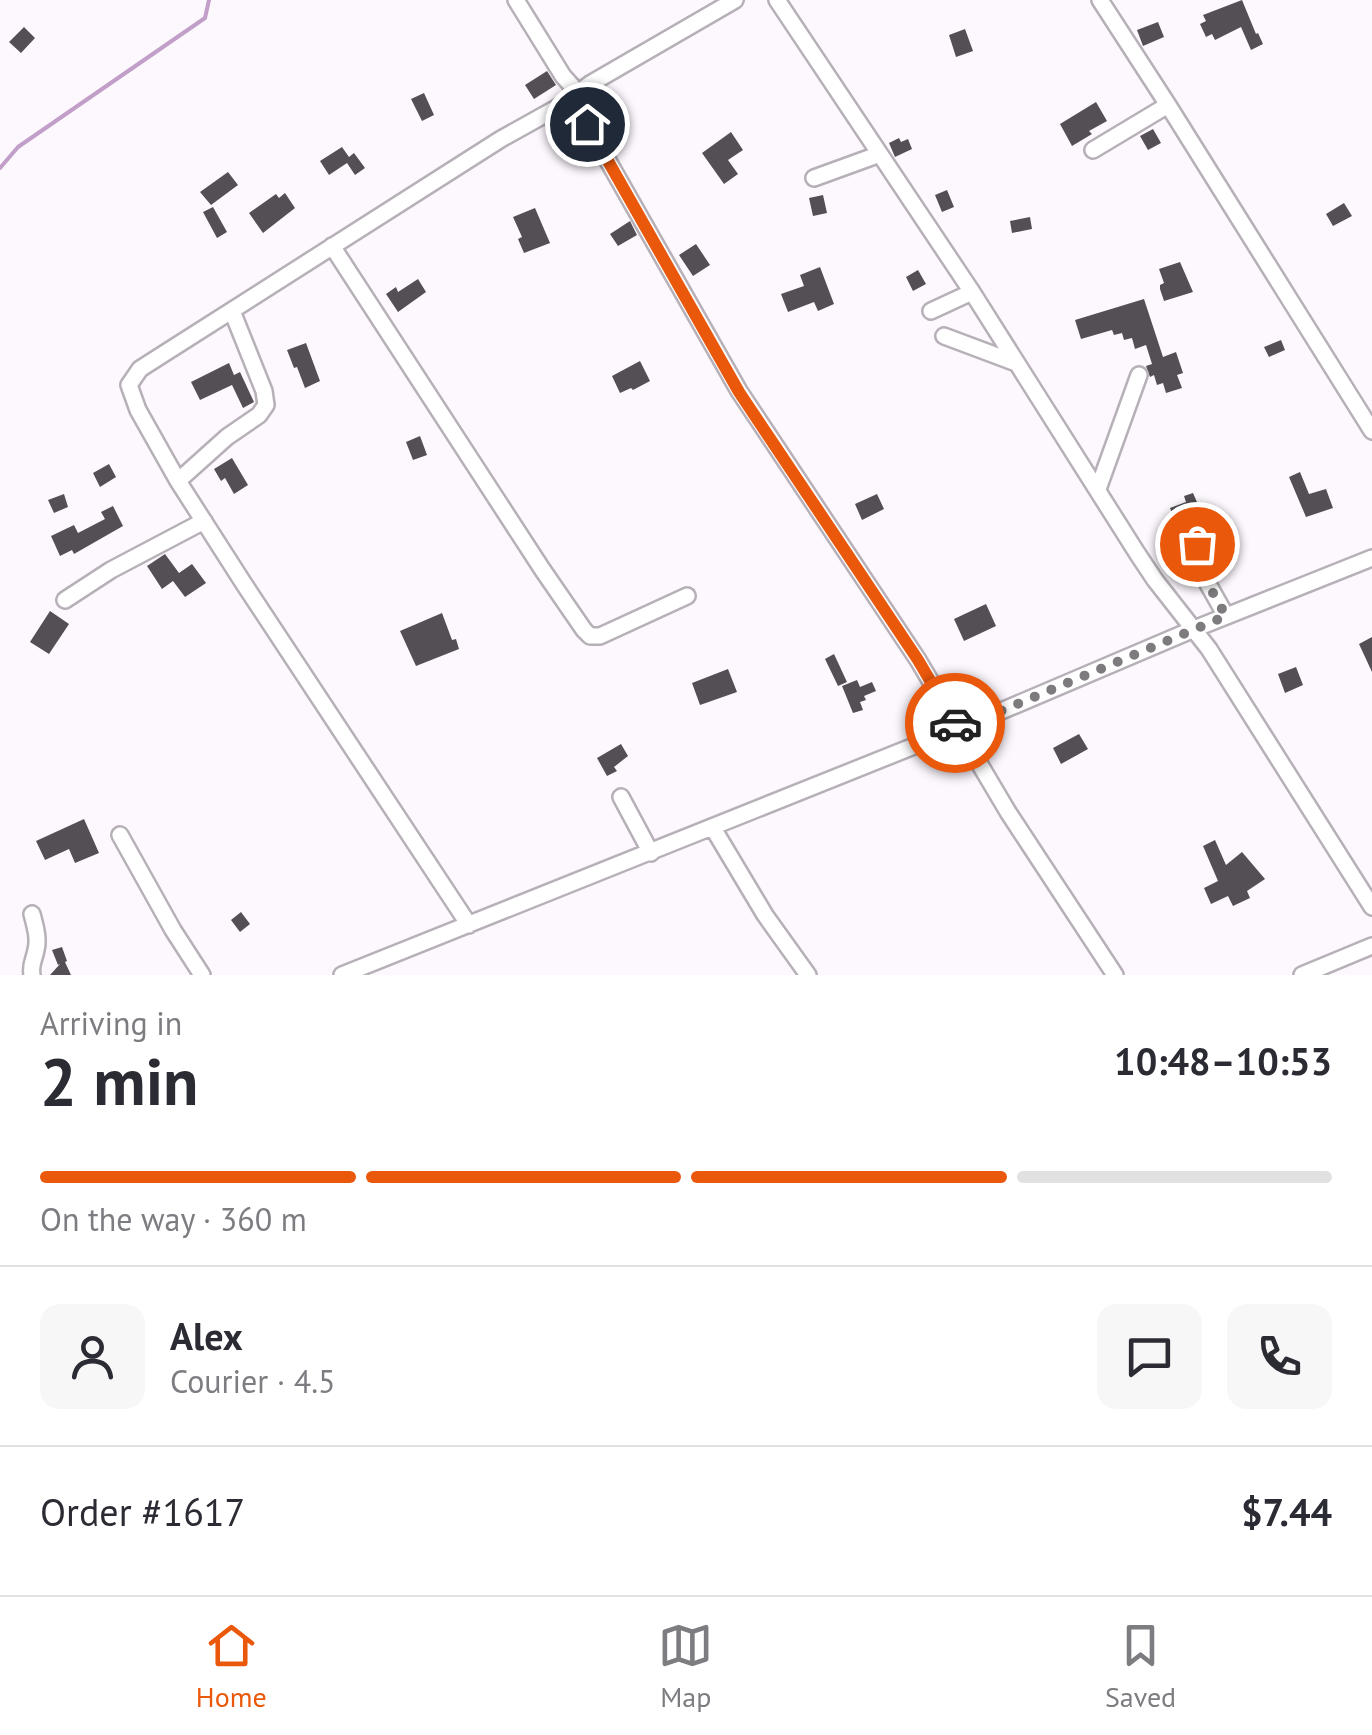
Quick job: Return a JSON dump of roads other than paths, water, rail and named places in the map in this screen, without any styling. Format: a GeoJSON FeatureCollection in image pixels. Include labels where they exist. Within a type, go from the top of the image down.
{"type":"FeatureCollection","features":[{"type":"Feature","properties":{"kind":"street"},"geometry":{"type":"LineString","coordinates":[[516,0],[562,76],[580,96],[583,114],[610,168],[739,392],[918,660],[1049,876],[1116,975]]}},
{"type":"Feature","properties":{"kind":"street"},"geometry":{"type":"LineString","coordinates":[[469,925],[178,481],[128,385],[140,369],[332,246],[501,139],[580,96],[590,84],[734,0]]}},
{"type":"Feature","properties":{"kind":"street"},"geometry":{"type":"LineString","coordinates":[[776,0],[972,292],[1155,580],[1228,676],[1372,908]]}},
{"type":"Feature","properties":{"kind":"street"},"geometry":{"type":"LineString","coordinates":[[1100,0],[1372,431]]}},
{"type":"Feature","properties":{"kind":"street"},"geometry":{"type":"LineString","coordinates":[[1094,150],[1168,105]]}},
{"type":"Feature","properties":{"kind":"street"},"geometry":{"type":"LineString","coordinates":[[814,178],[880,154]]}},
{"type":"Feature","properties":{"kind":"street"},"geometry":{"type":"LineString","coordinates":[[332,246],[542,569],[590,636],[600,636],[688,596]]}},
{"type":"Feature","properties":{"kind":"street"},"geometry":{"type":"LineString","coordinates":[[930,311],[972,292]]}},
{"type":"Feature","properties":{"kind":"street"},"geometry":{"type":"LineString","coordinates":[[178,481],[266,405],[232,311]]}},
{"type":"Feature","properties":{"kind":"street"},"geometry":{"type":"LineString","coordinates":[[944,336],[1016,364]]}},
{"type":"Feature","properties":{"kind":"street"},"geometry":{"type":"LineString","coordinates":[[1098,489],[1139,375]]}},
{"type":"Feature","properties":{"kind":"street"},"geometry":{"type":"LineString","coordinates":[[66,600],[111,570],[204,522]]}},
{"type":"Feature","properties":{"kind":"street"},"geometry":{"type":"LineString","coordinates":[[1197,544],[1208,584],[1226,616]]}},
{"type":"Feature","properties":{"kind":"street"},"geometry":{"type":"LineString","coordinates":[[342,975],[958,729],[1372,558]]}},
{"type":"Feature","properties":{"kind":"street"},"geometry":{"type":"LineString","coordinates":[[620,797],[651,853]]}},
{"type":"Feature","properties":{"kind":"street"},"geometry":{"type":"LineString","coordinates":[[712,828],[765,915],[808,975]]}},
{"type":"Feature","properties":{"kind":"street"},"geometry":{"type":"LineString","coordinates":[[120,835],[202,975]]}},
{"type":"Feature","properties":{"kind":"street"},"geometry":{"type":"LineString","coordinates":[[32,914],[37,948],[31,963],[32,975]]}},
{"type":"Feature","properties":{"kind":"street"},"geometry":{"type":"LineString","coordinates":[[1302,975],[1372,946]]}},
{"type":"Feature","properties":{"kind":"waterway"},"geometry":{"type":"LineString","coordinates":[[0,168],[18,147],[205,18],[209,0]]}}]}
